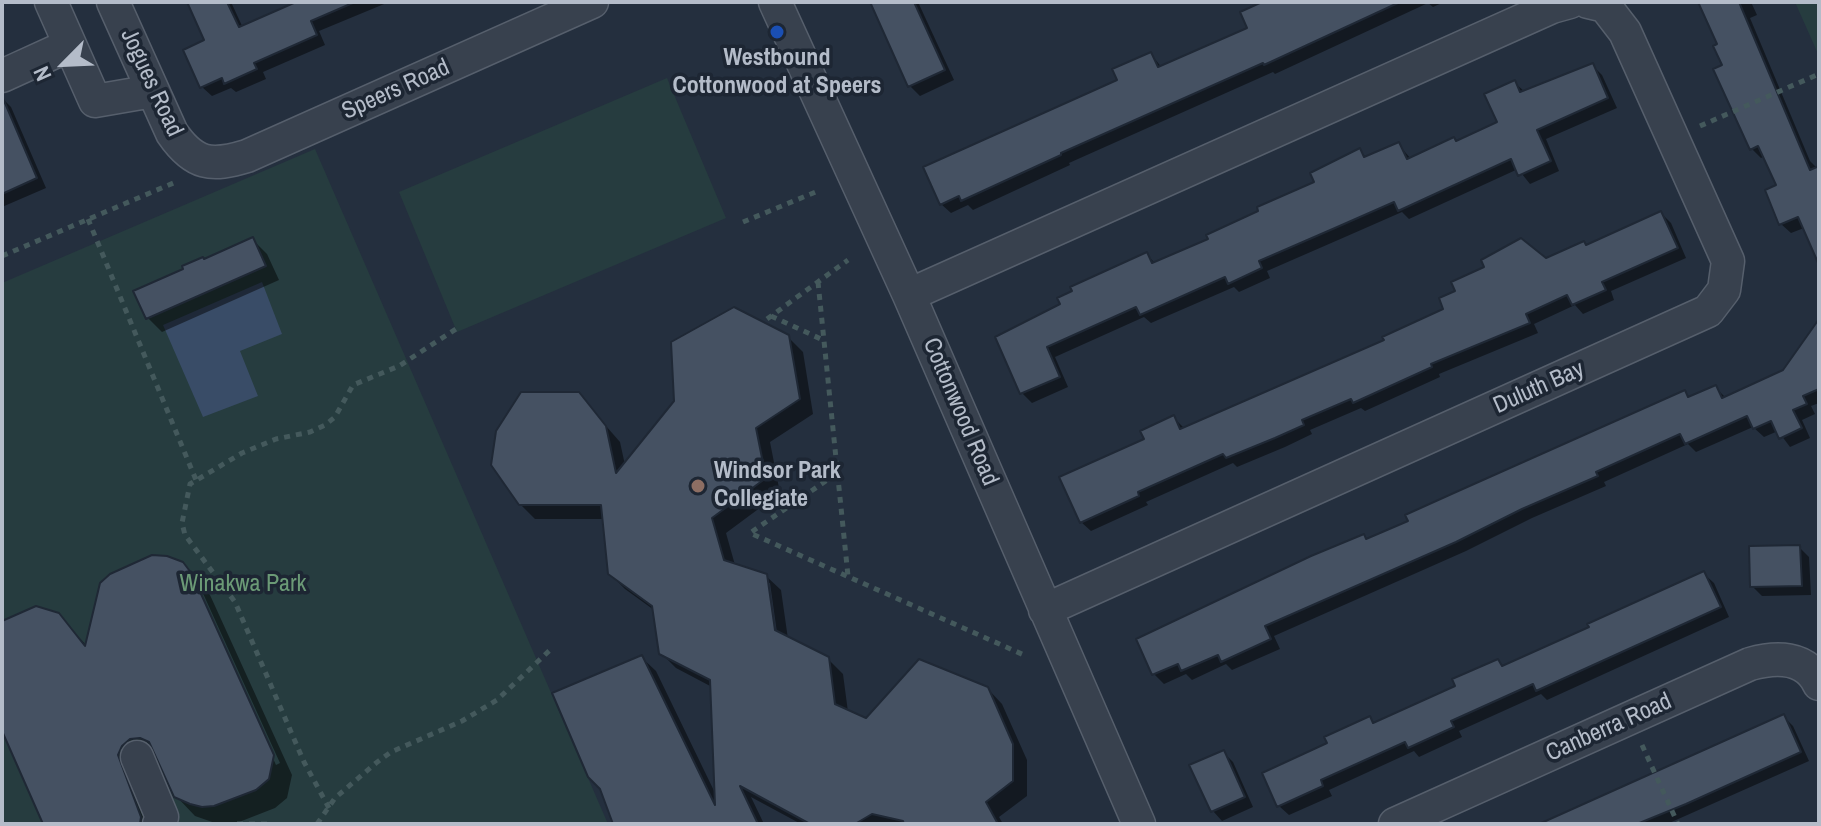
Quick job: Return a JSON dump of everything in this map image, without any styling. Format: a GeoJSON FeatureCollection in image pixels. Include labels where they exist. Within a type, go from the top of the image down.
{"type":"FeatureCollection","features":[{"type":"Feature","properties":{"kind":"street"},"geometry":{"type":"LineString","coordinates":[[51,2],[95,101],[153,91]]}},
{"type":"Feature","properties":{"kind":"street","name":"Jogues Road"},"geometry":{"type":"LineString","coordinates":[[113,2],[172,133],[196,160]]}},
{"type":"Feature","properties":{"kind":"street","name":"Speers Road"},"geometry":{"type":"LineString","coordinates":[[196,160],[222,164],[247,156],[592,2]]}},
{"type":"Feature","properties":{"kind":"street","name":"Cottonwood Road"},"geometry":{"type":"LineString","coordinates":[[775,2],[909,295],[1139,824]]}},
{"type":"Feature","properties":{"kind":"street"},"geometry":{"type":"LineString","coordinates":[[909,295],[1537,14],[1570,2]]}},
{"type":"Feature","properties":{"kind":"street","name":"Duluth Bay"},"geometry":{"type":"LineString","coordinates":[[1045,610],[1708,311],[1724,290],[1728,261],[1625,32],[1605,6],[1588,2]]}},
{"type":"Feature","properties":{"kind":"street"},"geometry":{"type":"LineString","coordinates":[[2,76],[70,45]]}},
{"type":"Feature","properties":{"kind":"street","name":"Canberra Road"},"geometry":{"type":"LineString","coordinates":[[1395,824],[1750,664],[1774,658],[1794,661],[1816,677],[1819,684]]}},
{"type":"Feature","properties":{"kind":"street"},"geometry":{"type":"LineString","coordinates":[[137,757],[162,817],[159,824]]}},
{"type":"Feature","properties":{"kind":"path"},"geometry":{"type":"LineString","coordinates":[[1673,138],[1819,74]]}},
{"type":"Feature","properties":{"kind":"path"},"geometry":{"type":"LineString","coordinates":[[2,256],[179,180],[196,160]]}},
{"type":"Feature","properties":{"kind":"path"},"geometry":{"type":"LineString","coordinates":[[743,222],[818,191]]}},
{"type":"Feature","properties":{"kind":"path"},"geometry":{"type":"LineString","coordinates":[[88,219],[196,480]]}},
{"type":"Feature","properties":{"kind":"path"},"geometry":{"type":"LineString","coordinates":[[824,341],[769,318],[848,260]]}},
{"type":"Feature","properties":{"kind":"path"},"geometry":{"type":"LineString","coordinates":[[818,282],[848,577]]}},
{"type":"Feature","properties":{"kind":"path"},"geometry":{"type":"LineString","coordinates":[[329,808],[304,762],[235,602],[185,535],[182,523],[190,484],[242,453],[325,425],[342,407],[353,385],[399,366],[456,329]]}},
{"type":"Feature","properties":{"kind":"path"},"geometry":{"type":"LineString","coordinates":[[836,474],[750,533],[1024,655]]}},
{"type":"Feature","properties":{"kind":"path"},"geometry":{"type":"LineString","coordinates":[[317,824],[335,798],[391,752],[419,742],[497,700],[550,650]]}},
{"type":"Feature","properties":{"kind":"path"},"geometry":{"type":"LineString","coordinates":[[1630,718],[1678,824]]}},
{"type":"Feature","properties":{"kind":"path"},"geometry":{"type":"LineString","coordinates":[[237,824],[272,824]]}},
{"type":"Feature","properties":{"kind":"green space"},"geometry":{"type":"Polygon","coordinates":[[[1795,2],[1819,2],[1819,56],[1795,2]]]}},
{"type":"Feature","properties":{"kind":"green space"},"geometry":{"type":"Polygon","coordinates":[[[667,78],[726,218],[457,332],[399,192],[667,78]]]}},
{"type":"Feature","properties":{"kind":"green space","name":"Winakwa Park"},"geometry":{"type":"Polygon","coordinates":[[[315,149],[608,824],[2,824],[2,283],[315,149]]]}},
{"type":"Feature","properties":{"kind":"water"},"geometry":{"type":"Polygon","coordinates":[[[262,282],[282,334],[240,351],[258,396],[203,417],[163,325],[262,282]]]}},
{"type":"Feature","properties":{"kind":"building"},"geometry":{"type":"Polygon","coordinates":[[[187,2],[227,2],[239,27],[296,2],[355,2],[311,21],[317,35],[254,63],[257,69],[224,84],[222,78],[200,88],[183,50],[204,40],[187,2]]]}},
{"type":"Feature","properties":{"kind":"building"},"geometry":{"type":"Polygon","coordinates":[[[870,2],[914,2],[945,70],[908,87],[870,2]]]}},
{"type":"Feature","properties":{"kind":"building"},"geometry":{"type":"Polygon","coordinates":[[[1262,2],[1400,2],[1061,153],[961,201],[959,196],[940,205],[923,167],[1117,80],[1112,69],[1151,52],[1158,67],[1247,28],[1240,12],[1262,2]]]}},
{"type":"Feature","properties":{"kind":"building"},"geometry":{"type":"Polygon","coordinates":[[[1698,2],[1739,2],[1810,170],[1819,166],[1819,265],[1798,217],[1779,225],[1765,190],[1776,185],[1758,146],[1750,150],[1713,69],[1722,65],[1713,46],[1717,44],[1698,2]]]}},
{"type":"Feature","properties":{"kind":"building"},"geometry":{"type":"Polygon","coordinates":[[[1593,63],[1608,98],[1537,130],[1551,161],[1518,176],[1511,159],[1398,211],[1394,202],[1259,261],[1262,268],[1228,284],[1225,277],[1140,315],[1136,307],[1047,347],[1060,377],[1020,394],[995,337],[1060,304],[1057,298],[1072,291],[1070,287],[1147,252],[1152,263],[1208,239],[1206,235],[1258,211],[1257,207],[1314,182],[1310,173],[1360,148],[1364,157],[1399,142],[1407,159],[1454,137],[1456,141],[1497,122],[1484,94],[1515,80],[1520,92],[1593,63]]]}},
{"type":"Feature","properties":{"kind":"building"},"geometry":{"type":"Polygon","coordinates":[[[2,96],[37,178],[2,194],[2,96]]]}},
{"type":"Feature","properties":{"kind":"building"},"geometry":{"type":"Polygon","coordinates":[[[1661,211],[1678,248],[1602,282],[1606,290],[1572,305],[1567,295],[1526,314],[1530,323],[1431,364],[1432,367],[1353,403],[1351,399],[1302,420],[1304,425],[1275,438],[1226,458],[1223,454],[1138,492],[1139,496],[1080,523],[1059,477],[1144,439],[1140,431],[1174,415],[1180,429],[1384,340],[1382,337],[1443,309],[1439,298],[1455,291],[1451,282],[1484,267],[1481,260],[1521,238],[1546,258],[1584,241],[1586,245],[1661,211]]]}},
{"type":"Feature","properties":{"kind":"building"},"geometry":{"type":"Polygon","coordinates":[[[253,237],[266,266],[146,319],[133,291],[183,269],[182,266],[253,237]]]}},
{"type":"Feature","properties":{"kind":"building"},"geometry":{"type":"Polygon","coordinates":[[[734,307],[789,335],[800,399],[756,428],[766,478],[712,518],[724,560],[767,574],[775,630],[829,657],[835,704],[866,718],[919,659],[988,687],[1013,744],[1013,781],[986,802],[998,824],[904,824],[903,821],[872,814],[855,824],[810,824],[740,786],[758,824],[613,824],[600,789],[588,777],[552,693],[642,655],[715,805],[710,680],[659,654],[652,606],[608,574],[601,505],[519,505],[491,465],[496,431],[521,392],[579,392],[606,426],[616,473],[674,401],[671,342],[734,307]]]}},
{"type":"Feature","properties":{"kind":"building"},"geometry":{"type":"Polygon","coordinates":[[[1819,319],[1819,389],[1803,396],[1807,404],[1793,410],[1802,428],[1779,439],[1771,421],[1753,429],[1747,416],[1685,444],[1680,434],[1456,542],[1265,626],[1271,639],[1221,662],[1218,655],[1181,671],[1178,664],[1152,675],[1136,639],[1311,556],[1364,534],[1366,539],[1408,521],[1405,515],[1685,390],[1688,397],[1716,385],[1722,398],[1783,370],[1819,319]]]}},
{"type":"Feature","properties":{"kind":"building"},"geometry":{"type":"Polygon","coordinates":[[[1800,545],[1802,586],[1750,587],[1749,546],[1800,545]]]}},
{"type":"Feature","properties":{"kind":"building"},"geometry":{"type":"Polygon","coordinates":[[[152,555],[183,562],[192,574],[274,755],[269,779],[256,790],[214,806],[190,804],[174,797],[149,742],[140,738],[130,739],[118,755],[141,817],[140,824],[43,824],[2,731],[2,621],[36,606],[59,613],[85,646],[100,583],[110,574],[152,555]]]}},
{"type":"Feature","properties":{"kind":"building"},"geometry":{"type":"Polygon","coordinates":[[[1704,571],[1721,607],[1536,691],[1533,684],[1451,721],[1454,727],[1408,748],[1405,742],[1321,780],[1323,786],[1277,807],[1262,773],[1327,743],[1324,737],[1370,716],[1373,723],[1455,686],[1452,679],[1498,659],[1502,666],[1704,571]]]}},
{"type":"Feature","properties":{"kind":"building"},"geometry":{"type":"Polygon","coordinates":[[[1784,714],[1801,752],[1686,804],[1637,824],[1539,824],[1784,714]]]}},
{"type":"Feature","properties":{"kind":"building"},"geometry":{"type":"Polygon","coordinates":[[[1224,750],[1245,797],[1211,812],[1189,765],[1224,750]]]}},
{"type":"Feature","properties":{"kind":"place","name":"Westbound Cottonwood at Speers"},"geometry":{"type":"Point","coordinates":[777,32]}},
{"type":"Feature","properties":{"kind":"place","name":"Windsor Park Collegiate"},"geometry":{"type":"Point","coordinates":[698,486]}}]}
